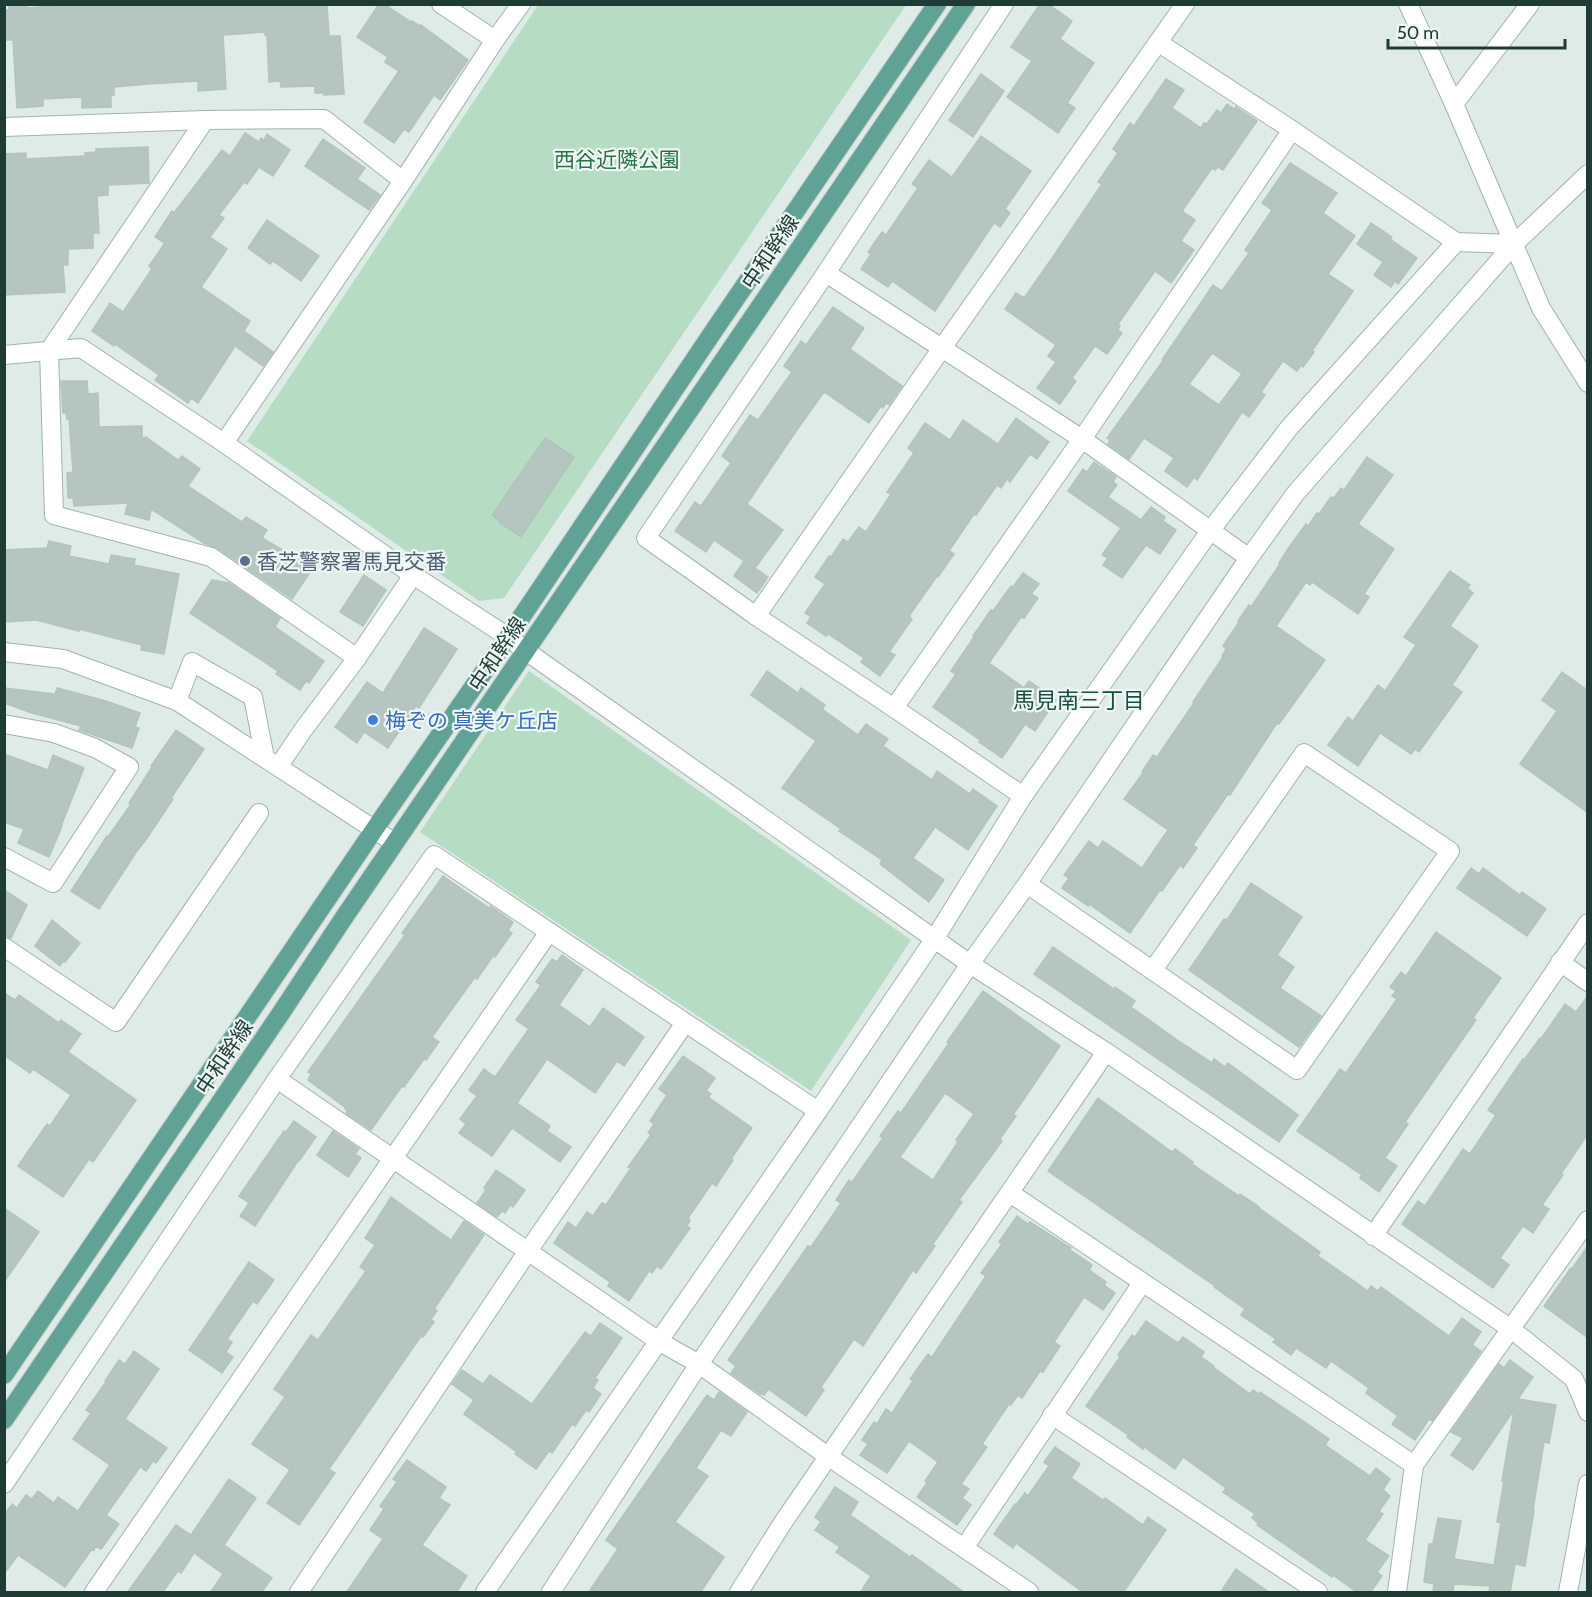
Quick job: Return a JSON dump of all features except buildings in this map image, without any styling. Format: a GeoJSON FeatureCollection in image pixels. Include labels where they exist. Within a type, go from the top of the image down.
{"type":"FeatureCollection","features":[{"type":"Feature","properties":{"kind":"main road","name":"中和幹線"},"geometry":{"type":"LineString","coordinates":[[4,1375],[937,4]]}},
{"type":"Feature","properties":{"kind":"main road","name":"中和幹線"},"geometry":{"type":"LineString","coordinates":[[4,1420],[966,4]]}},
{"type":"Feature","properties":{"kind":"street"},"geometry":{"type":"LineString","coordinates":[[441,4],[495,40]]}},
{"type":"Feature","properties":{"kind":"street"},"geometry":{"type":"LineString","coordinates":[[224,443],[521,4]]}},
{"type":"Feature","properties":{"kind":"street"},"geometry":{"type":"LineString","coordinates":[[1004,4],[826,273],[646,538],[756,616],[1023,796]]}},
{"type":"Feature","properties":{"kind":"street"},"geometry":{"type":"LineString","coordinates":[[756,616],[1185,4]]}},
{"type":"Feature","properties":{"kind":"street"},"geometry":{"type":"LineString","coordinates":[[1408,4],[1454,104],[1541,308],[1587,383]]}},
{"type":"Feature","properties":{"kind":"street"},"geometry":{"type":"LineString","coordinates":[[1454,104],[1530,4]]}},
{"type":"Feature","properties":{"kind":"street"},"geometry":{"type":"LineString","coordinates":[[1159,43],[1293,130],[1456,242],[1514,244]]}},
{"type":"Feature","properties":{"kind":"street"},"geometry":{"type":"LineString","coordinates":[[4,126],[324,118],[403,181]]}},
{"type":"Feature","properties":{"kind":"street"},"geometry":{"type":"LineString","coordinates":[[205,120],[49,351],[54,515],[210,557],[357,658]]}},
{"type":"Feature","properties":{"kind":"street"},"geometry":{"type":"LineString","coordinates":[[894,708],[1082,440],[1293,130]]}},
{"type":"Feature","properties":{"kind":"street"},"geometry":{"type":"LineString","coordinates":[[551,1593],[699,1364],[970,964],[1295,494],[1514,244],[1587,174]]}},
{"type":"Feature","properties":{"kind":"street"},"geometry":{"type":"LineString","coordinates":[[485,1593],[935,939],[1023,796],[1210,531],[1289,428],[1456,242]]}},
{"type":"Feature","properties":{"kind":"street"},"geometry":{"type":"LineString","coordinates":[[826,273],[1082,440],[1249,558]]}},
{"type":"Feature","properties":{"kind":"street"},"geometry":{"type":"LineString","coordinates":[[4,355],[81,348],[224,443],[413,575],[508,637],[970,964],[1106,1052],[1511,1329],[1574,1379],[1587,1412]]}},
{"type":"Feature","properties":{"kind":"street"},"geometry":{"type":"LineString","coordinates":[[271,762],[303,730],[357,658],[413,575]]}},
{"type":"Feature","properties":{"kind":"street"},"geometry":{"type":"LineString","coordinates":[[4,652],[63,659],[177,700],[395,843]]}},
{"type":"Feature","properties":{"kind":"street"},"geometry":{"type":"LineString","coordinates":[[177,700],[192,662],[253,697],[271,762]]}},
{"type":"Feature","properties":{"kind":"street"},"geometry":{"type":"LineString","coordinates":[[4,724],[54,733],[95,748],[129,767],[53,883],[4,856]]}},
{"type":"Feature","properties":{"kind":"street"},"geometry":{"type":"LineString","coordinates":[[1027,884],[1297,1070],[1450,851],[1304,753],[1153,970]]}},
{"type":"Feature","properties":{"kind":"street"},"geometry":{"type":"LineString","coordinates":[[4,947],[116,1022],[259,813]]}},
{"type":"Feature","properties":{"kind":"street"},"geometry":{"type":"LineString","coordinates":[[4,1484],[276,1079],[434,855],[818,1111]]}},
{"type":"Feature","properties":{"kind":"street"},"geometry":{"type":"LineString","coordinates":[[1373,1236],[1587,922]]}},
{"type":"Feature","properties":{"kind":"street"},"geometry":{"type":"LineString","coordinates":[[94,1593],[549,932]]}},
{"type":"Feature","properties":{"kind":"street"},"geometry":{"type":"LineString","coordinates":[[1560,962],[1587,982]]}},
{"type":"Feature","properties":{"kind":"street"},"geometry":{"type":"LineString","coordinates":[[299,1593],[528,1251],[685,1023]]}},
{"type":"Feature","properties":{"kind":"street"},"geometry":{"type":"LineString","coordinates":[[739,1593],[784,1521],[1106,1052]]}},
{"type":"Feature","properties":{"kind":"street"},"geometry":{"type":"LineString","coordinates":[[276,1079],[660,1341],[699,1364],[829,1457],[1029,1593]]}},
{"type":"Feature","properties":{"kind":"street"},"geometry":{"type":"LineString","coordinates":[[1010,1192],[1413,1465]]}},
{"type":"Feature","properties":{"kind":"street"},"geometry":{"type":"LineString","coordinates":[[1397,1593],[1413,1465],[1587,1220]]}},
{"type":"Feature","properties":{"kind":"street"},"geometry":{"type":"LineString","coordinates":[[964,1548],[1142,1282]]}},
{"type":"Feature","properties":{"kind":"street"},"geometry":{"type":"LineString","coordinates":[[1052,1415],[1318,1593]]}},
{"type":"Feature","properties":{"kind":"street"},"geometry":{"type":"LineString","coordinates":[[1569,1593],[1587,1484]]}},
{"type":"Feature","properties":{"kind":"green space","name":"西谷近隣公園"},"geometry":{"type":"Polygon","coordinates":[[[538,5],[906,5],[504,598],[479,601],[247,441],[538,5]]]}},
{"type":"Feature","properties":{"kind":"green space"},"geometry":{"type":"Polygon","coordinates":[[[529,671],[911,940],[811,1091],[420,832],[529,671]]]}},
{"type":"Feature","properties":{"kind":"place","name":"香芝警察署馬見交番"},"geometry":{"type":"Point","coordinates":[245,561]}},
{"type":"Feature","properties":{"kind":"place","name":"梅ぞの 真美ケ丘店"},"geometry":{"type":"Point","coordinates":[373,720]}},
{"type":"Feature","properties":{"kind":"district","name":"馬見南三丁目"},"geometry":{"type":"Point","coordinates":[1079,700]}}]}
